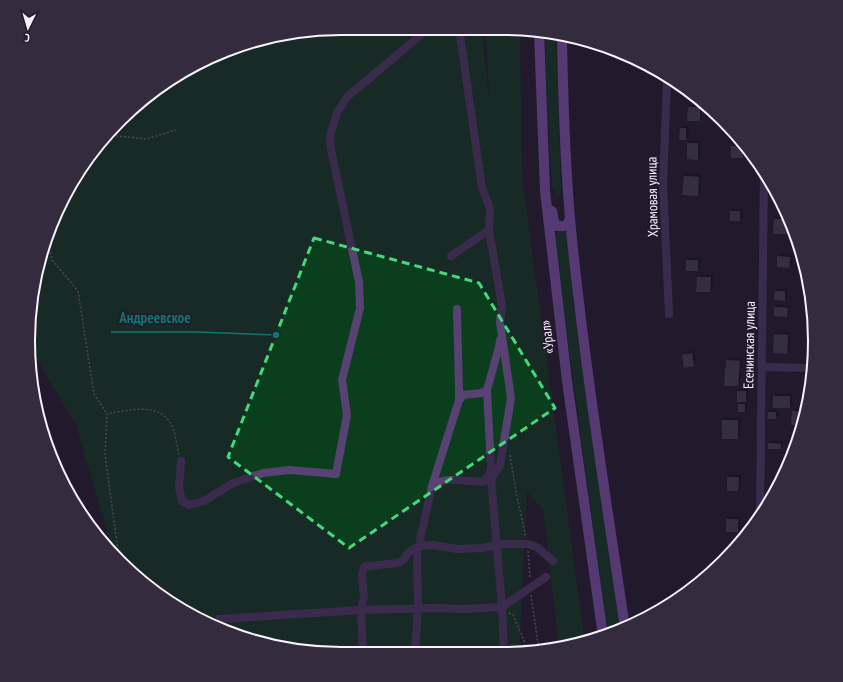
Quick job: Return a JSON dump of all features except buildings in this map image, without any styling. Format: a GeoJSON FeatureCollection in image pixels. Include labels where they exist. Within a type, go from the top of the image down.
{"type":"FeatureCollection","features":[{"type":"Feature","properties":{"kind":"main road","name":"«Урал»"},"geometry":{"type":"LineString","coordinates":[[539,38],[545,192],[567,381],[602,630]]}},
{"type":"Feature","properties":{"kind":"main road"},"geometry":{"type":"LineString","coordinates":[[562,41],[563,89],[570,218],[578,293],[590,390],[624,621]]}},
{"type":"Feature","properties":{"kind":"main road"},"geometry":{"type":"LineString","coordinates":[[542,142],[546,147],[548,154],[552,213],[554,222],[557,226],[565,226],[570,218]]}},
{"type":"Feature","properties":{"kind":"street"},"geometry":{"type":"LineString","coordinates":[[181,461],[179,487],[182,501],[189,505],[204,501],[233,483],[263,473],[289,470],[336,474],[347,415],[342,380],[360,308],[358,282],[331,149],[330,136],[337,113],[347,97],[421,35]]}},
{"type":"Feature","properties":{"kind":"street"},"geometry":{"type":"LineString","coordinates":[[459,35],[482,188],[490,208],[489,230],[502,306],[499,347],[488,390],[491,469],[488,477],[482,482]]}},
{"type":"Feature","properties":{"kind":"street","name":"Храмовая улица"},"geometry":{"type":"LineString","coordinates":[[667,84],[663,185],[669,314]]}},
{"type":"Feature","properties":{"kind":"street","name":"Есенинская улица"},"geometry":{"type":"LineString","coordinates":[[760,505],[764,183]]}},
{"type":"Feature","properties":{"kind":"street"},"geometry":{"type":"LineString","coordinates":[[451,256],[489,230]]}},
{"type":"Feature","properties":{"kind":"street"},"geometry":{"type":"LineString","coordinates":[[415,647],[420,540],[432,486],[460,396],[457,309]]}},
{"type":"Feature","properties":{"kind":"street"},"geometry":{"type":"LineString","coordinates":[[432,486],[438,482],[447,480],[482,482],[492,478],[500,466],[511,398],[500,322]]}},
{"type":"Feature","properties":{"kind":"street"},"geometry":{"type":"LineString","coordinates":[[762,367],[806,368]]}},
{"type":"Feature","properties":{"kind":"street"},"geometry":{"type":"LineString","coordinates":[[460,396],[481,393],[488,390]]}},
{"type":"Feature","properties":{"kind":"street"},"geometry":{"type":"LineString","coordinates":[[492,478],[504,647]]}},
{"type":"Feature","properties":{"kind":"street"},"geometry":{"type":"LineString","coordinates":[[363,647],[361,610],[364,596],[362,574],[364,567],[398,563],[403,560],[410,551],[420,547],[432,545],[457,549],[528,544],[537,547],[553,561]]}},
{"type":"Feature","properties":{"kind":"street"},"geometry":{"type":"LineString","coordinates":[[218,619],[361,610],[502,607],[546,577]]}},
{"type":"Feature","properties":{"kind":"path"},"geometry":{"type":"LineString","coordinates":[[114,136],[146,139],[176,130]]}},
{"type":"Feature","properties":{"kind":"path"},"geometry":{"type":"LineString","coordinates":[[49,249],[53,261],[78,291],[94,394],[108,414],[105,455],[118,550]]}},
{"type":"Feature","properties":{"kind":"path"},"geometry":{"type":"LineString","coordinates":[[108,414],[139,408],[160,413],[172,424],[181,461]]}},
{"type":"Feature","properties":{"kind":"path"},"geometry":{"type":"LineString","coordinates":[[510,455],[516,492],[528,544],[530,587],[538,644]]}},
{"type":"Feature","properties":{"kind":"path"},"geometry":{"type":"LineString","coordinates":[[502,607],[512,615],[525,646]]}},
{"type":"Feature","properties":{"kind":"highlighted area"},"geometry":{"type":"Polygon","coordinates":[[[314,238],[479,283],[555,408],[349,548],[228,457],[314,238]]]}},
{"type":"Feature","properties":{"kind":"green space"},"geometry":{"type":"Polygon","coordinates":[[[341,35],[483,35],[489,99],[486,35],[520,36],[522,176],[584,636],[558,642],[543,509],[527,492],[519,646],[321,646],[262,637],[224,624],[188,606],[155,584],[139,571],[110,542],[76,425],[36,357],[36,321],[41,281],[45,262],[58,224],[76,188],[98,155],[111,139],[139,111],[155,98],[188,76],[224,58],[262,45],[281,41],[341,35]]]}},
{"type":"Feature","properties":{"kind":"green space"},"geometry":{"type":"Polygon","coordinates":[[[545,38],[556,40],[561,189],[559,196],[556,196],[552,184],[546,86],[545,38]]]}},
{"type":"Feature","properties":{"kind":"green space"},"geometry":{"type":"Polygon","coordinates":[[[564,230],[568,239],[574,312],[619,624],[607,628],[554,239],[557,231],[564,230]]]}},
{"type":"Feature","properties":{"kind":"place","name":"Андреевское"},"geometry":{"type":"Point","coordinates":[276,335]}}]}
